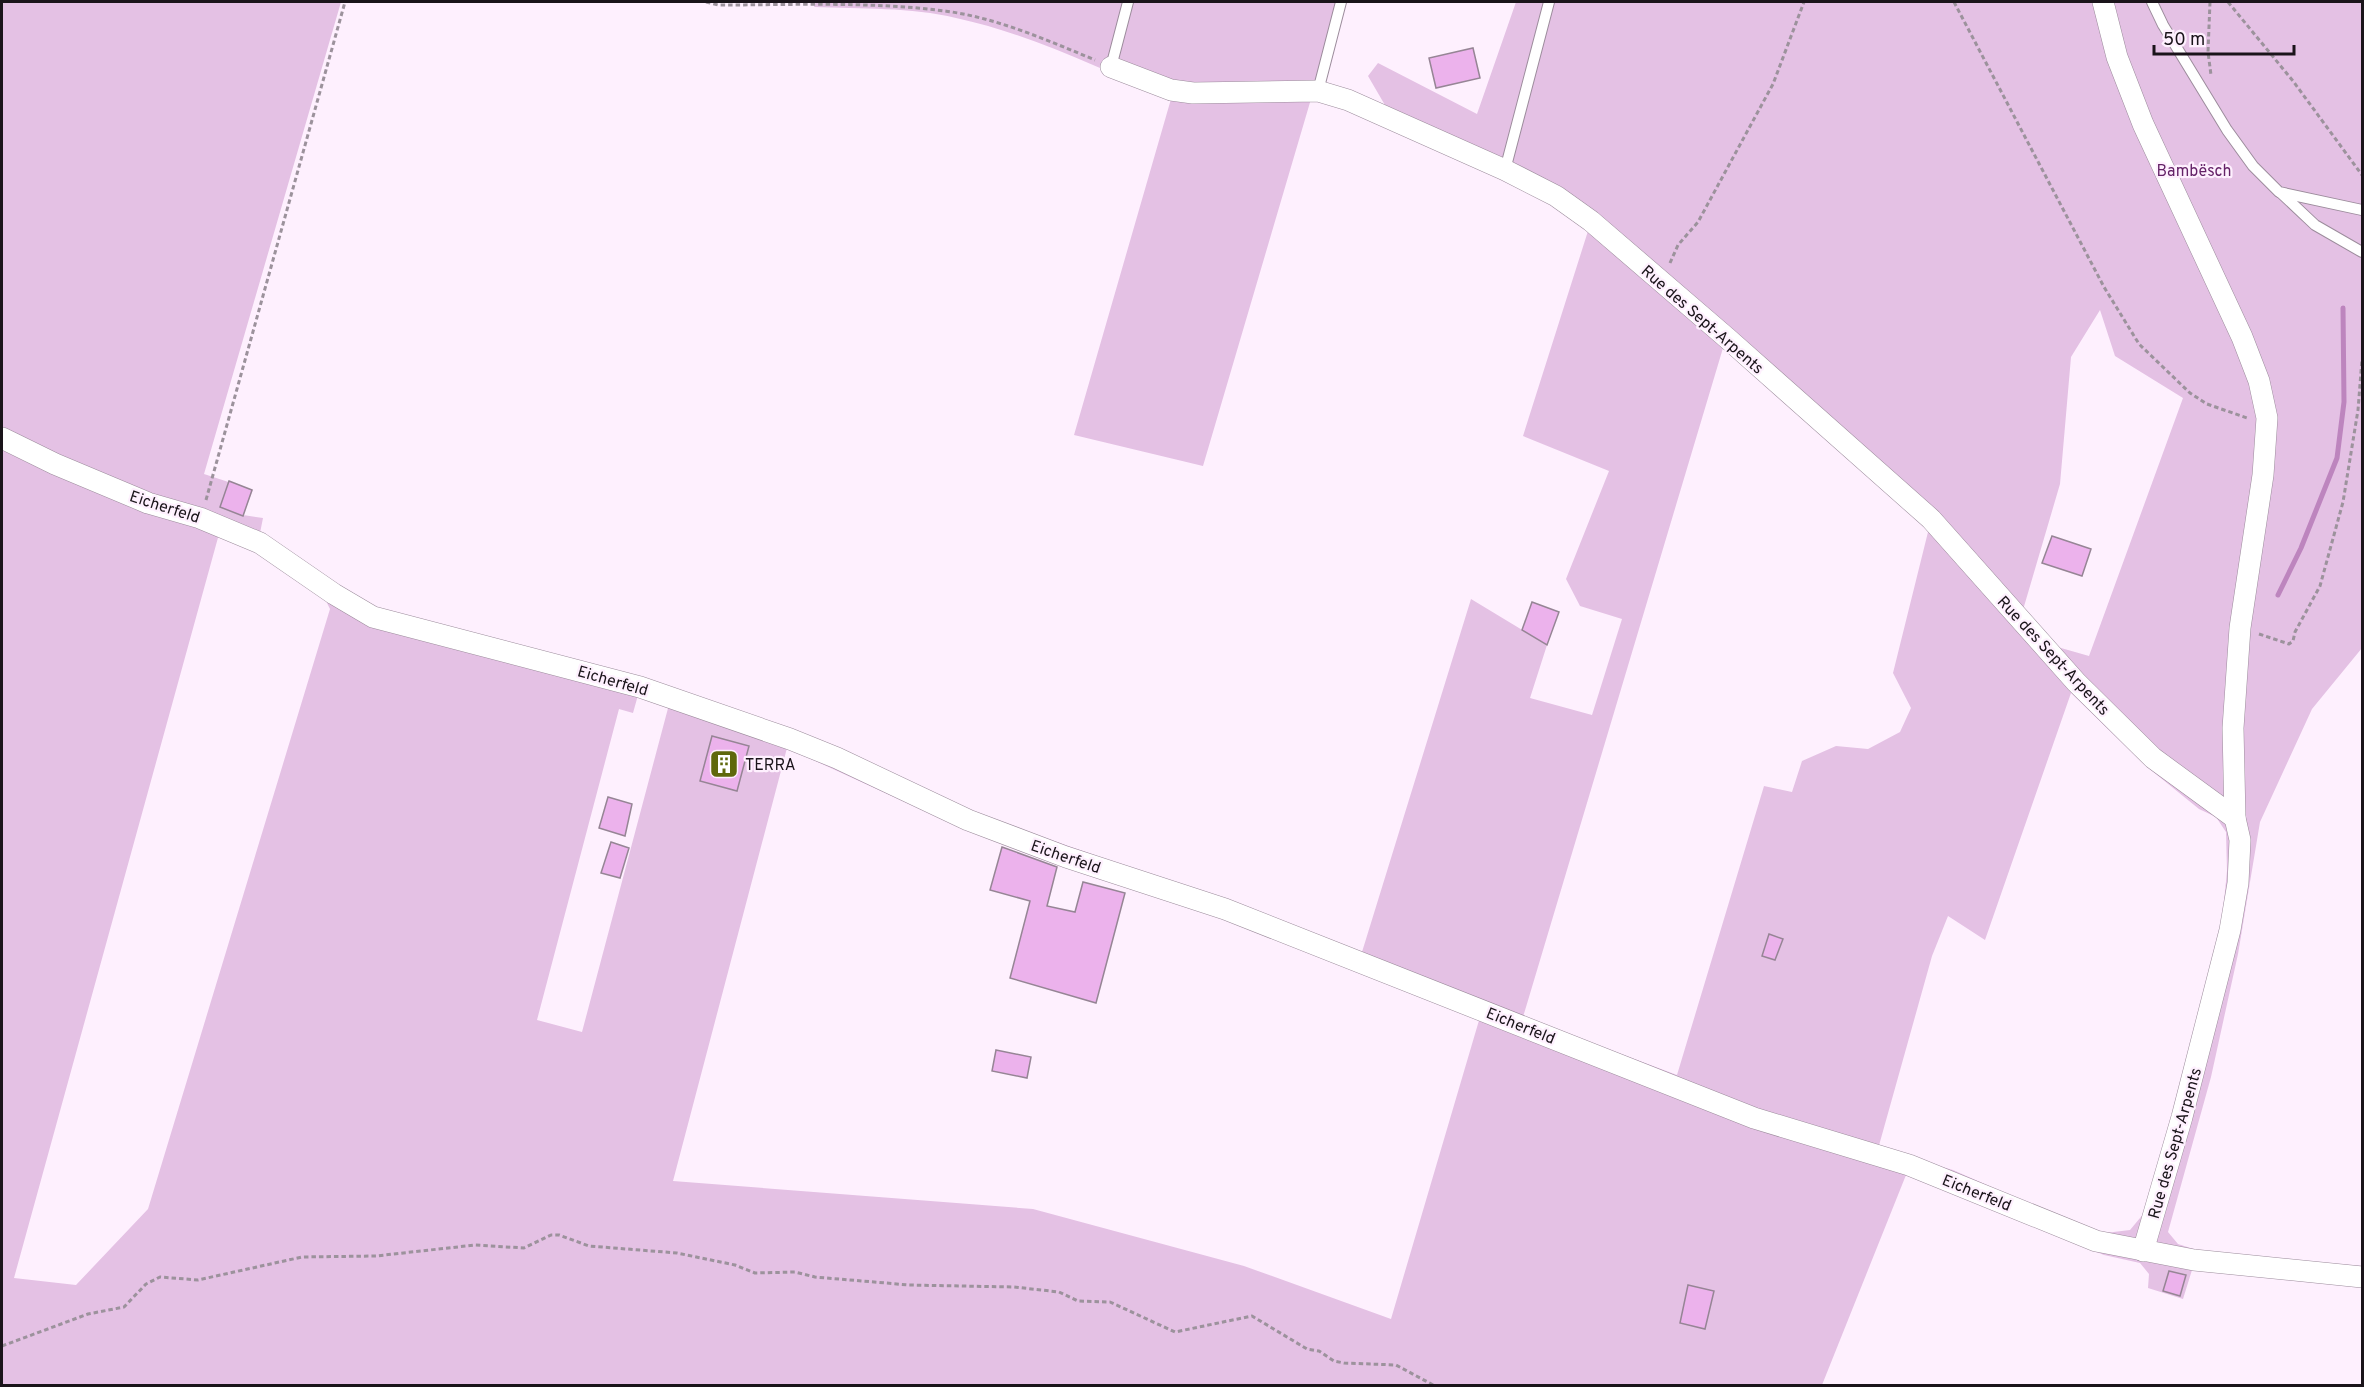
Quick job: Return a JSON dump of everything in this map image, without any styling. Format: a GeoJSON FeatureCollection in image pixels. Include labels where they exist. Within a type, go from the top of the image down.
{"type":"FeatureCollection","features":[{"type":"Feature","properties":{"kind":"street","name":"Rue des Sept-Arpents"},"geometry":{"type":"LineString","coordinates":[[2103,2],[2117,57],[2143,124],[2242,337],[2259,381],[2267,418],[2263,475],[2240,628],[2233,728],[2235,818],[2240,840],[2238,883],[2230,930],[2182,1117],[2143,1251]]}},
{"type":"Feature","properties":{"kind":"street","name":"Rue des Sept-Arpents"},"geometry":{"type":"LineString","coordinates":[[1111,67],[1171,90],[1193,93],[1318,91],[1348,100],[1505,170],[1556,196],[1591,221],[1932,519],[2076,682],[2152,758],[2235,818]]}},
{"type":"Feature","properties":{"kind":"street","name":"Eicherfeld"},"geometry":{"type":"LineString","coordinates":[[2,438],[55,464],[148,503],[201,518],[260,543],[334,594],[373,617],[640,687],[790,738],[968,820],[1066,857],[1225,909],[1754,1118],[1918,1168],[2096,1241],[2143,1251]]}},
{"type":"Feature","properties":{"kind":"street"},"geometry":{"type":"LineString","coordinates":[[2143,1251],[2193,1260],[2362,1277]]}},
{"type":"Feature","properties":{"kind":"lane"},"geometry":{"type":"LineString","coordinates":[[1111,67],[1128,2]]}},
{"type":"Feature","properties":{"kind":"lane"},"geometry":{"type":"LineString","coordinates":[[1318,91],[1341,2]]}},
{"type":"Feature","properties":{"kind":"lane"},"geometry":{"type":"LineString","coordinates":[[1505,170],[1550,2]]}},
{"type":"Feature","properties":{"kind":"lane"},"geometry":{"type":"LineString","coordinates":[[2152,2],[2163,25],[2204,93],[2253,166],[2315,225],[2362,252]]}},
{"type":"Feature","properties":{"kind":"lane"},"geometry":{"type":"LineString","coordinates":[[2279,192],[2362,210]]}},
{"type":"Feature","properties":{"kind":"path"},"geometry":{"type":"LineString","coordinates":[[201,518],[345,2]]}},
{"type":"Feature","properties":{"kind":"path"},"geometry":{"type":"LineString","coordinates":[[706,2],[904,7],[953,12],[1001,24],[1111,67]]}},
{"type":"Feature","properties":{"kind":"path"},"geometry":{"type":"LineString","coordinates":[[1678,245],[1698,222],[1773,84],[1804,2]]}},
{"type":"Feature","properties":{"kind":"path"},"geometry":{"type":"LineString","coordinates":[[1954,2],[2104,287],[2139,344],[2190,393],[2207,404],[2247,418],[2267,418]]}},
{"type":"Feature","properties":{"kind":"path"},"geometry":{"type":"LineString","coordinates":[[2204,93],[2211,76],[2208,52],[2210,2]]}},
{"type":"Feature","properties":{"kind":"path"},"geometry":{"type":"LineString","coordinates":[[2228,2],[2293,81],[2362,175]]}},
{"type":"Feature","properties":{"kind":"path"},"geometry":{"type":"LineString","coordinates":[[2240,628],[2289,644],[2313,603],[2320,586],[2343,502],[2358,410],[2362,358]]}},
{"type":"Feature","properties":{"kind":"path"},"geometry":{"type":"LineString","coordinates":[[2,1346],[88,1314],[124,1307],[146,1284],[160,1277],[198,1280],[302,1257],[376,1256],[475,1245],[524,1248],[551,1235],[559,1235],[589,1246],[677,1253],[735,1264],[755,1273],[795,1272],[815,1278],[909,1285],[1014,1287],[1059,1292],[1078,1301],[1110,1302],[1175,1332],[1252,1316],[1307,1349],[1334,1360],[1344,1363],[1396,1365],[1436,1386]]}},
{"type":"Feature","properties":{"kind":"green space","name":"Bambësch"},"geometry":{"type":"Polygon","coordinates":[[[2,2],[341,2],[204,474],[253,490],[243,515],[263,518],[260,533],[337,586],[378,608],[654,682],[792,730],[841,750],[979,815],[1238,905],[1362,952],[1471,599],[1547,645],[1530,698],[1592,715],[1622,619],[1580,606],[1566,579],[1609,471],[1523,436],[1588,231],[1552,203],[1503,177],[1345,107],[1311,99],[1203,466],[1074,435],[1171,99],[1065,53],[984,25],[921,12],[814,7],[816,2],[1341,2],[1320,84],[1389,112],[1368,76],[1378,63],[1477,114],[1516,2],[2362,2],[2362,648],[2312,709],[2260,822],[2238,954],[2211,1077],[2168,1232],[2178,1244],[2206,1253],[2362,1266],[2362,1287],[2192,1270],[2183,1299],[2148,1288],[2149,1274],[2140,1263],[2104,1255],[1906,1175],[1822,1385],[2,1386],[2,2]],[[2100,310],[2071,357],[2060,484],[2020,620],[2040,642],[2089,656],[2183,398],[2115,356],[2100,310]],[[1723,348],[1523,1017],[1677,1075],[1764,786],[1792,792],[1802,761],[1836,746],[1868,749],[1900,732],[1911,708],[1893,673],[1929,528],[1887,488],[1723,348]],[[57,458],[54,471],[144,509],[192,525],[196,509],[138,490],[57,458]],[[219,534],[14,1278],[76,1285],[148,1209],[330,609],[326,601],[275,563],[248,546],[219,534]],[[640,688],[633,713],[619,709],[537,1020],[582,1032],[671,697],[640,688]],[[2071,693],[1985,940],[1948,916],[1932,956],[1878,1149],[1953,1170],[2097,1234],[2130,1230],[2145,1212],[2175,1117],[2221,932],[2227,871],[2226,832],[2216,817],[2199,809],[2146,766],[2071,693]],[[787,748],[673,1181],[1033,1209],[1244,1266],[1391,1319],[1480,1017],[1220,915],[1221,908],[1066,857],[968,820],[964,829],[787,748]]]}},
{"type":"Feature","properties":{"kind":"building"},"geometry":{"type":"Polygon","coordinates":[[[1473,48],[1480,78],[1436,88],[1429,58],[1473,48]]]}},
{"type":"Feature","properties":{"kind":"building"},"geometry":{"type":"Polygon","coordinates":[[[229,481],[252,490],[243,516],[220,507],[229,481]]]}},
{"type":"Feature","properties":{"kind":"building"},"geometry":{"type":"Polygon","coordinates":[[[2052,536],[2091,549],[2082,576],[2042,563],[2052,536]]]}},
{"type":"Feature","properties":{"kind":"building"},"geometry":{"type":"Polygon","coordinates":[[[1532,602],[1559,612],[1547,645],[1522,630],[1532,602]]]}},
{"type":"Feature","properties":{"kind":"building","name":"TERRA"},"geometry":{"type":"Polygon","coordinates":[[[712,736],[749,746],[737,791],[700,781],[712,736]]]}},
{"type":"Feature","properties":{"kind":"building"},"geometry":{"type":"Polygon","coordinates":[[[608,797],[632,804],[625,836],[599,828],[608,797]]]}},
{"type":"Feature","properties":{"kind":"building"},"geometry":{"type":"Polygon","coordinates":[[[611,842],[629,848],[620,878],[601,873],[611,842]]]}},
{"type":"Feature","properties":{"kind":"building"},"geometry":{"type":"Polygon","coordinates":[[[1002,847],[1057,867],[1047,906],[1075,912],[1083,882],[1125,893],[1096,1003],[1010,978],[1030,901],[990,890],[1002,847]]]}},
{"type":"Feature","properties":{"kind":"building"},"geometry":{"type":"Polygon","coordinates":[[[1769,934],[1783,939],[1775,960],[1762,956],[1769,934]]]}},
{"type":"Feature","properties":{"kind":"building"},"geometry":{"type":"Polygon","coordinates":[[[996,1050],[1031,1057],[1027,1078],[992,1071],[996,1050]]]}},
{"type":"Feature","properties":{"kind":"building"},"geometry":{"type":"Polygon","coordinates":[[[2169,1271],[2186,1275],[2180,1296],[2163,1291],[2169,1271]]]}},
{"type":"Feature","properties":{"kind":"building"},"geometry":{"type":"Polygon","coordinates":[[[1688,1285],[1714,1291],[1705,1329],[1680,1323],[1688,1285]]]}},
{"type":"Feature","properties":{"kind":"waterway"},"geometry":{"type":"LineString","coordinates":[[2278,595],[2301,548],[2337,458],[2344,402],[2343,308]]}},
{"type":"Feature","properties":{"kind":"place","name":"TERRA"},"geometry":{"type":"Point","coordinates":[724,764]}}]}
